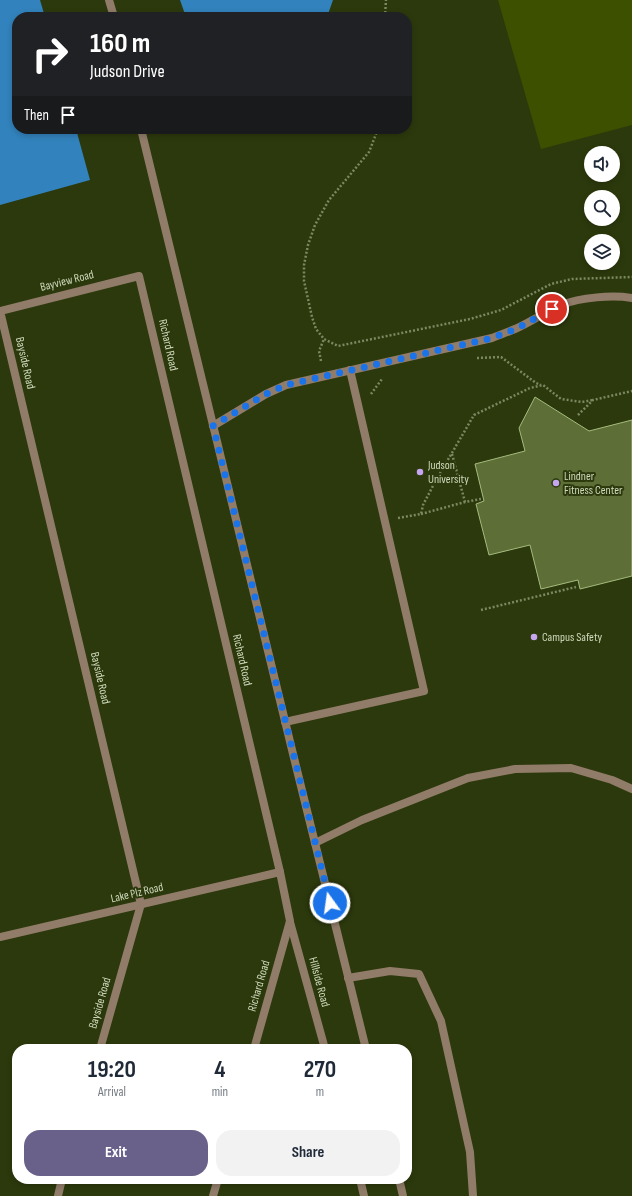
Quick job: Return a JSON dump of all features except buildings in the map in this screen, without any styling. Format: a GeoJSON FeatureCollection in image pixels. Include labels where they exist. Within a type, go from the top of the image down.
{"type":"FeatureCollection","features":[{"type":"Feature","properties":{"kind":"street"},"geometry":{"type":"LineString","coordinates":[[110,0],[113,12]]}},
{"type":"Feature","properties":{"kind":"street"},"geometry":{"type":"LineString","coordinates":[[142,134],[365,1044]]}},
{"type":"Feature","properties":{"kind":"street","name":"Bayview Road"},"geometry":{"type":"LineString","coordinates":[[0,310],[139,276]]}},
{"type":"Feature","properties":{"kind":"street","name":"Richard Road"},"geometry":{"type":"LineString","coordinates":[[139,276],[280,872],[290,921],[255,1044]]}},
{"type":"Feature","properties":{"kind":"street"},"geometry":{"type":"LineString","coordinates":[[213,426],[266,394],[286,385],[492,338],[516,329],[563,304],[591,298],[618,296],[632,298]]}},
{"type":"Feature","properties":{"kind":"street","name":"Bayside Road"},"geometry":{"type":"LineString","coordinates":[[0,310],[141,904],[101,1044]]}},
{"type":"Feature","properties":{"kind":"street"},"geometry":{"type":"LineString","coordinates":[[285,722],[424,691],[350,370]]}},
{"type":"Feature","properties":{"kind":"street"},"geometry":{"type":"LineString","coordinates":[[315,843],[362,820],[468,778],[515,769],[571,768],[612,780],[632,789]]}},
{"type":"Feature","properties":{"kind":"street","name":"Lake Plz Road"},"geometry":{"type":"LineString","coordinates":[[0,937],[280,872]]}},
{"type":"Feature","properties":{"kind":"street","name":"Hillside Road"},"geometry":{"type":"LineString","coordinates":[[290,921],[324,1044]]}},
{"type":"Feature","properties":{"kind":"street"},"geometry":{"type":"LineString","coordinates":[[348,978],[390,971],[420,974],[441,1021],[470,1152],[473,1196]]}},
{"type":"Feature","properties":{"kind":"street"},"geometry":{"type":"LineString","coordinates":[[58,1196],[61,1184]]}},
{"type":"Feature","properties":{"kind":"street"},"geometry":{"type":"LineString","coordinates":[[213,1196],[217,1184]]}},
{"type":"Feature","properties":{"kind":"street"},"geometry":{"type":"LineString","coordinates":[[361,1184],[364,1196]]}},
{"type":"Feature","properties":{"kind":"street"},"geometry":{"type":"LineString","coordinates":[[400,1184],[403,1196]]}},
{"type":"Feature","properties":{"kind":"path"},"geometry":{"type":"LineString","coordinates":[[385,12],[386,0]]}},
{"type":"Feature","properties":{"kind":"path"},"geometry":{"type":"LineString","coordinates":[[376,134],[369,152],[329,200],[315,225],[308,245],[304,265],[304,281],[316,329],[324,339],[338,346],[483,316],[501,310],[551,284],[572,279],[632,277]]}},
{"type":"Feature","properties":{"kind":"path"},"geometry":{"type":"LineString","coordinates":[[321,361],[319,351],[324,339]]}},
{"type":"Feature","properties":{"kind":"path"},"geometry":{"type":"LineString","coordinates":[[473,358],[501,357],[536,384],[543,385],[561,399],[582,402],[632,391]]}},
{"type":"Feature","properties":{"kind":"path"},"geometry":{"type":"LineString","coordinates":[[371,398],[371,392],[383,379]]}},
{"type":"Feature","properties":{"kind":"path"},"geometry":{"type":"LineString","coordinates":[[421,514],[423,505],[474,416],[530,388],[543,385]]}},
{"type":"Feature","properties":{"kind":"path"},"geometry":{"type":"LineString","coordinates":[[578,415],[593,400]]}},
{"type":"Feature","properties":{"kind":"path"},"geometry":{"type":"LineString","coordinates":[[452,453],[465,502]]}},
{"type":"Feature","properties":{"kind":"path"},"geometry":{"type":"LineString","coordinates":[[384,521],[421,514],[481,499]]}},
{"type":"Feature","properties":{"kind":"path"},"geometry":{"type":"LineString","coordinates":[[481,610],[576,587]]}},
{"type":"Feature","properties":{"kind":"green space"},"geometry":{"type":"Polygon","coordinates":[[[498,0],[632,0],[632,125],[541,149],[498,0]]]}},
{"type":"Feature","properties":{"kind":"water"},"geometry":{"type":"Polygon","coordinates":[[[0,0],[40,0],[44,12],[12,12],[12,134],[77,134],[90,180],[0,205],[0,0]]]}},
{"type":"Feature","properties":{"kind":"water"},"geometry":{"type":"Polygon","coordinates":[[[180,0],[333,0],[329,12],[184,12],[180,0]]]}},
{"type":"Feature","properties":{"kind":"place","name":"Judson University"},"geometry":{"type":"Point","coordinates":[420,472]}},
{"type":"Feature","properties":{"kind":"place","name":"Lindner Fitness Center"},"geometry":{"type":"Point","coordinates":[556,483]}},
{"type":"Feature","properties":{"kind":"place","name":"Campus Safety"},"geometry":{"type":"Point","coordinates":[534,637]}},
{"type":"Feature","properties":{"kind":"route"},"geometry":{"type":"LineString","coordinates":[[330,903],[213,426],[266,394],[286,385],[492,338],[516,329],[552,309]]}}]}
